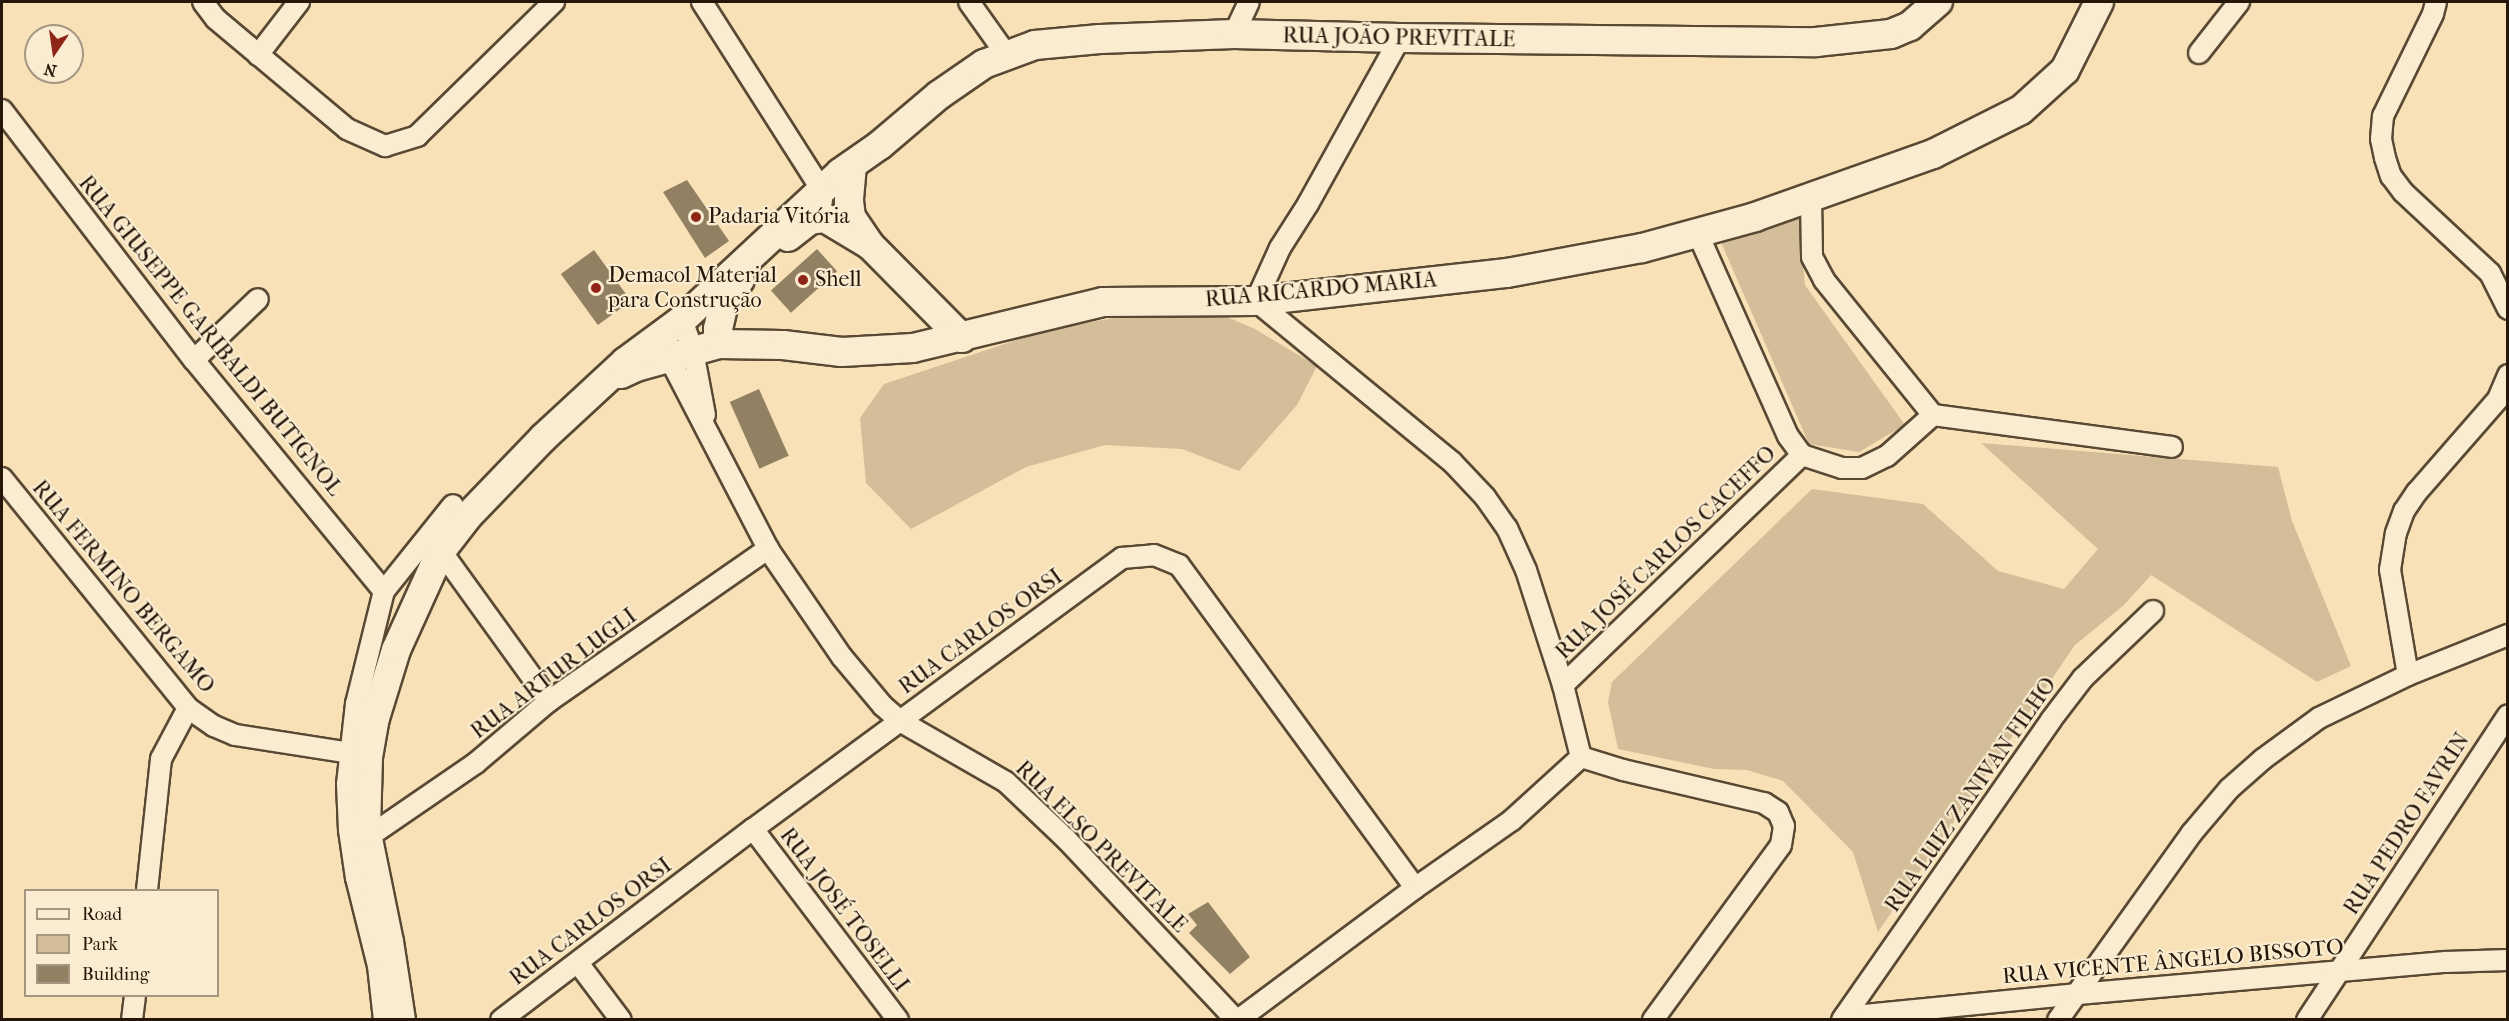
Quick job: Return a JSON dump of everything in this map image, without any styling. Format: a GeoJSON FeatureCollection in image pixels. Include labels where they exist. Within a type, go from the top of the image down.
{"type":"FeatureCollection","features":[{"type":"Feature","properties":{"kind":"main road","name":"RUA JOÃO PREVITALE"},"geometry":{"type":"LineString","coordinates":[[821,189],[880,145],[939,95],[984,64],[1035,45],[1100,39],[1234,34],[1816,42],[1891,34],[1910,27],[1938,2]]}},
{"type":"Feature","properties":{"kind":"main road","name":"RUA RICARDO MARIA"},"geometry":{"type":"LineString","coordinates":[[685,348],[783,345],[842,352],[914,348],[1103,302],[1256,301],[1508,273],[1642,248],[1698,234],[1811,198],[1933,154],[2021,110],[2065,70],[2099,2]]}},
{"type":"Feature","properties":{"kind":"main road"},"geometry":{"type":"LineString","coordinates":[[852,165],[849,201],[851,217],[870,245],[962,338]]}},
{"type":"Feature","properties":{"kind":"main road"},"geometry":{"type":"LineString","coordinates":[[685,348],[682,320],[821,189]]}},
{"type":"Feature","properties":{"kind":"main road"},"geometry":{"type":"LineString","coordinates":[[401,1020],[389,942],[368,837],[368,757],[375,718],[396,650],[441,551],[468,516],[543,438],[625,362],[685,348],[721,314],[725,299],[735,285],[802,224],[810,220],[825,218],[870,245]]}},
{"type":"Feature","properties":{"kind":"street"},"geometry":{"type":"LineString","coordinates":[[203,2],[216,19],[347,129],[385,146],[417,135],[554,2]]}},
{"type":"Feature","properties":{"kind":"street"},"geometry":{"type":"LineString","coordinates":[[258,55],[299,2]]}},
{"type":"Feature","properties":{"kind":"street"},"geometry":{"type":"LineString","coordinates":[[702,2],[821,189],[825,218]]}},
{"type":"Feature","properties":{"kind":"street"},"geometry":{"type":"LineString","coordinates":[[969,2],[1006,54]]}},
{"type":"Feature","properties":{"kind":"street"},"geometry":{"type":"LineString","coordinates":[[1234,34],[1249,2]]}},
{"type":"Feature","properties":{"kind":"street"},"geometry":{"type":"LineString","coordinates":[[2199,53],[2239,2]]}},
{"type":"Feature","properties":{"kind":"street"},"geometry":{"type":"LineString","coordinates":[[2436,2],[2433,14],[2383,116],[2381,139],[2385,158],[2391,176],[2403,192],[2490,273],[2508,309]]}},
{"type":"Feature","properties":{"kind":"street"},"geometry":{"type":"LineString","coordinates":[[1400,38],[1308,204],[1280,248],[1256,301],[1452,462],[1485,497],[1507,528],[1526,570],[1563,685],[1581,757]]}},
{"type":"Feature","properties":{"kind":"street","name":"RUA GIUSEPPE GARIBALDI BUTIGNOL"},"geometry":{"type":"LineString","coordinates":[[2,110],[194,360],[384,591]]}},
{"type":"Feature","properties":{"kind":"street"},"geometry":{"type":"LineString","coordinates":[[1811,198],[1812,257],[1824,280],[1933,415],[2172,447]]}},
{"type":"Feature","properties":{"kind":"street"},"geometry":{"type":"LineString","coordinates":[[1698,234],[1788,436],[1803,455],[1842,468],[1862,468],[1887,456],[1933,415]]}},
{"type":"Feature","properties":{"kind":"street"},"geometry":{"type":"LineString","coordinates":[[194,360],[258,299]]}},
{"type":"Feature","properties":{"kind":"street","name":"RUA ELSO PREVITALE"},"geometry":{"type":"LineString","coordinates":[[685,348],[709,438],[768,549],[842,657],[883,706],[900,721],[1006,782],[1066,839],[1237,1020]]}},
{"type":"Feature","properties":{"kind":"street"},"geometry":{"type":"LineString","coordinates":[[2408,675],[2390,570],[2396,533],[2404,512],[2417,492],[2498,399],[2508,375]]}},
{"type":"Feature","properties":{"kind":"street","name":"RUA JOSÉ CARLOS CACEFFO"},"geometry":{"type":"LineString","coordinates":[[1563,685],[1803,455]]}},
{"type":"Feature","properties":{"kind":"street","name":"RUA FERMINO BERGAMO"},"geometry":{"type":"LineString","coordinates":[[3,482],[188,708],[214,726],[235,735],[350,753]]}},
{"type":"Feature","properties":{"kind":"street"},"geometry":{"type":"LineString","coordinates":[[384,1020],[378,966],[356,878],[349,830],[347,784],[356,704],[384,591],[453,505]]}},
{"type":"Feature","properties":{"kind":"street","name":"RUA ARTUR LUGLI"},"geometry":{"type":"LineString","coordinates":[[368,837],[476,763],[549,701],[768,549]]}},
{"type":"Feature","properties":{"kind":"street"},"geometry":{"type":"LineString","coordinates":[[441,551],[549,701]]}},
{"type":"Feature","properties":{"kind":"street","name":"RUA CARLOS ORSI"},"geometry":{"type":"LineString","coordinates":[[501,1020],[753,829],[1122,558],[1154,555],[1179,566],[1196,585],[1415,888]]}},
{"type":"Feature","properties":{"kind":"street","name":"RUA LUIZ ZANIVAN FILHO"},"geometry":{"type":"LineString","coordinates":[[1843,1018],[2051,720],[2084,678],[2153,611]]}},
{"type":"Feature","properties":{"kind":"street"},"geometry":{"type":"LineString","coordinates":[[2058,1020],[2165,869],[2229,789],[2263,759],[2319,718],[2408,675],[2508,635]]}},
{"type":"Feature","properties":{"kind":"street"},"geometry":{"type":"LineString","coordinates":[[147,889],[161,759],[188,708]]}},
{"type":"Feature","properties":{"kind":"street","name":"RUA PEDRO FAVRIN"},"geometry":{"type":"LineString","coordinates":[[2307,1020],[2508,715]]}},
{"type":"Feature","properties":{"kind":"street"},"geometry":{"type":"LineString","coordinates":[[1581,757],[1623,770],[1764,803],[1778,812],[1784,826],[1781,845],[1653,1020]]}},
{"type":"Feature","properties":{"kind":"street"},"geometry":{"type":"LineString","coordinates":[[1237,1020],[1415,888],[1512,820],[1581,757]]}},
{"type":"Feature","properties":{"kind":"street","name":"RUA JOSÉ TOSELLI"},"geometry":{"type":"LineString","coordinates":[[753,829],[898,1020]]}},
{"type":"Feature","properties":{"kind":"street","name":"RUA VICENTE ÂNGELO BISSOTO"},"geometry":{"type":"LineString","coordinates":[[1843,1018],[2078,994],[2446,962],[2508,960]]}},
{"type":"Feature","properties":{"kind":"street"},"geometry":{"type":"LineString","coordinates":[[578,963],[621,1020]]}},
{"type":"Feature","properties":{"kind":"street"},"geometry":{"type":"LineString","coordinates":[[132,1020],[135,997]]}},
{"type":"Feature","properties":{"kind":"green space"},"geometry":{"type":"Polygon","coordinates":[[[1798,204],[1805,285],[1905,425],[1859,452],[1809,444],[1720,240],[1798,204]]]}},
{"type":"Feature","properties":{"kind":"green space"},"geometry":{"type":"Polygon","coordinates":[[[1227,317],[1255,329],[1317,366],[1297,405],[1239,471],[1182,449],[1105,445],[1026,467],[911,529],[866,483],[860,418],[884,384],[1047,330],[1114,318],[1227,317]]]}},
{"type":"Feature","properties":{"kind":"green space"},"geometry":{"type":"Polygon","coordinates":[[[1981,443],[2278,467],[2292,521],[2351,666],[2317,682],[2151,575],[2124,605],[2075,645],[1878,932],[1853,852],[1783,781],[1747,770],[1714,769],[1618,749],[1608,702],[1612,682],[1812,489],[1923,504],[1998,571],[2064,589],[2098,549],[1981,443]]]}},
{"type":"Feature","properties":{"kind":"building","name":"Padaria Vitória"},"geometry":{"type":"Polygon","coordinates":[[[687,180],[729,241],[705,258],[663,192],[687,180]]]}},
{"type":"Feature","properties":{"kind":"building","name":"Shell"},"geometry":{"type":"Polygon","coordinates":[[[817,249],[837,271],[791,313],[771,290],[817,249]]]}},
{"type":"Feature","properties":{"kind":"building","name":"Demacol Material para Construção"},"geometry":{"type":"Polygon","coordinates":[[[594,250],[631,301],[598,325],[561,274],[594,250]]]}},
{"type":"Feature","properties":{"kind":"building"},"geometry":{"type":"Polygon","coordinates":[[[759,389],[789,456],[759,469],[730,402],[759,389]]]}},
{"type":"Feature","properties":{"kind":"building"},"geometry":{"type":"Polygon","coordinates":[[[1208,902],[1250,957],[1230,974],[1189,933],[1197,925],[1188,914],[1208,902]]]}},
{"type":"Feature","properties":{"kind":"place","name":"Padaria Vitória"},"geometry":{"type":"Point","coordinates":[696,217]}},
{"type":"Feature","properties":{"kind":"place","name":"Shell"},"geometry":{"type":"Point","coordinates":[803,280]}},
{"type":"Feature","properties":{"kind":"place","name":"Demacol Material para Construção"},"geometry":{"type":"Point","coordinates":[596,288]}}]}
